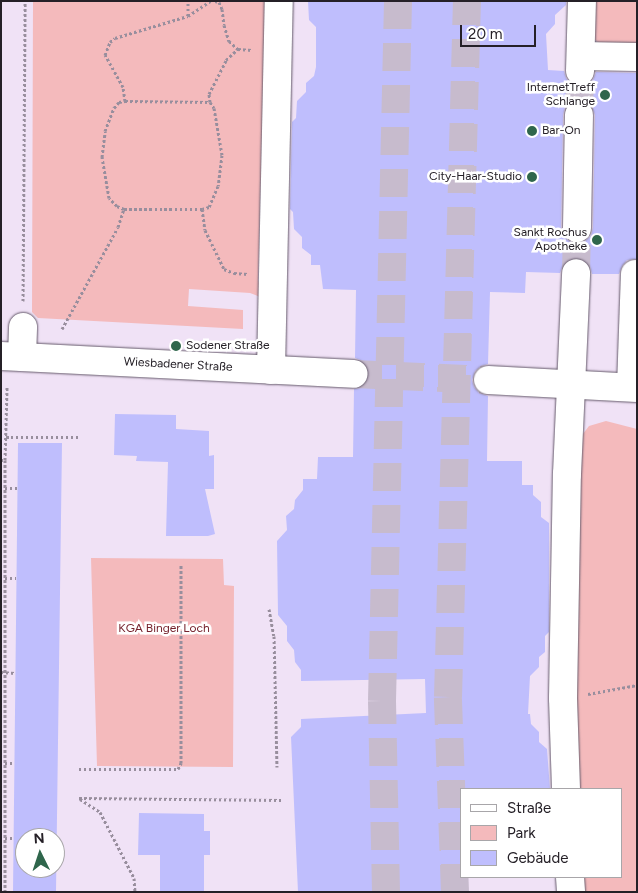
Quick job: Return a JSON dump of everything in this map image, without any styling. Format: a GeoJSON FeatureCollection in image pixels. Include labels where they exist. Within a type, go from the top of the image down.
{"type":"FeatureCollection","features":[{"type":"Feature","properties":{"kind":"street"},"geometry":{"type":"LineString","coordinates":[[271,370],[279,1]]}},
{"type":"Feature","properties":{"kind":"street"},"geometry":{"type":"LineString","coordinates":[[582,1],[580,63],[637,57]]}},
{"type":"Feature","properties":{"kind":"street"},"geometry":{"type":"LineString","coordinates":[[577,228],[579,115]]}},
{"type":"Feature","properties":{"kind":"street"},"geometry":{"type":"LineString","coordinates":[[566,788],[563,698],[570,384],[576,274]]}},
{"type":"Feature","properties":{"kind":"street"},"geometry":{"type":"LineString","coordinates":[[488,380],[634,388],[635,274]]}},
{"type":"Feature","properties":{"kind":"street"},"geometry":{"type":"LineString","coordinates":[[12,357],[23,327]]}},
{"type":"Feature","properties":{"kind":"street","name":"Wiesbadener Straße"},"geometry":{"type":"LineString","coordinates":[[12,357],[354,374]]}},
{"type":"Feature","properties":{"kind":"street"},"geometry":{"type":"LineString","coordinates":[[570,878],[571,892]]}},
{"type":"Feature","properties":{"kind":"path"},"geometry":{"type":"LineString","coordinates":[[23,327],[25,1]]}},
{"type":"Feature","properties":{"kind":"path"},"geometry":{"type":"LineString","coordinates":[[188,1],[188,16]]}},
{"type":"Feature","properties":{"kind":"path"},"geometry":{"type":"LineString","coordinates":[[125,101],[123,87],[106,55],[110,42],[115,38],[188,16],[210,1]]}},
{"type":"Feature","properties":{"kind":"path"},"geometry":{"type":"LineString","coordinates":[[215,1],[219,2],[222,9],[229,41],[238,49],[279,52]]}},
{"type":"Feature","properties":{"kind":"path"},"geometry":{"type":"LineString","coordinates":[[210,102],[119,102],[108,120],[102,157],[109,198],[117,206],[124,209],[202,209],[209,207],[214,200],[222,155],[218,121],[210,102],[209,94],[226,60],[238,49]]}},
{"type":"Feature","properties":{"kind":"path"},"geometry":{"type":"LineString","coordinates":[[62,329],[118,227],[124,209]]}},
{"type":"Feature","properties":{"kind":"path"},"geometry":{"type":"LineString","coordinates":[[202,209],[205,230],[224,269],[234,273],[274,276]]}},
{"type":"Feature","properties":{"kind":"path"},"geometry":{"type":"LineString","coordinates":[[5,892],[6,763],[3,734],[3,597],[5,578],[5,488],[3,460],[6,437],[7,387]]}},
{"type":"Feature","properties":{"kind":"path"},"geometry":{"type":"LineString","coordinates":[[6,437],[80,437]]}},
{"type":"Feature","properties":{"kind":"path"},"geometry":{"type":"LineString","coordinates":[[5,488],[17,488]]}},
{"type":"Feature","properties":{"kind":"path"},"geometry":{"type":"LineString","coordinates":[[79,769],[178,769],[181,763],[181,564]]}},
{"type":"Feature","properties":{"kind":"path"},"geometry":{"type":"LineString","coordinates":[[5,578],[16,578]]}},
{"type":"Feature","properties":{"kind":"path"},"geometry":{"type":"LineString","coordinates":[[269,609],[274,636],[277,767]]}},
{"type":"Feature","properties":{"kind":"path"},"geometry":{"type":"LineString","coordinates":[[3,673],[15,673]]}},
{"type":"Feature","properties":{"kind":"path"},"geometry":{"type":"LineString","coordinates":[[563,698],[637,685]]}},
{"type":"Feature","properties":{"kind":"path"},"geometry":{"type":"LineString","coordinates":[[6,763],[14,763]]}},
{"type":"Feature","properties":{"kind":"path"},"geometry":{"type":"LineString","coordinates":[[135,892],[134,878],[100,812],[79,798],[281,800]]}},
{"type":"Feature","properties":{"kind":"path"},"geometry":{"type":"LineString","coordinates":[[6,838],[13,838]]}},
{"type":"Feature","properties":{"kind":"green space"},"geometry":{"type":"Polygon","coordinates":[[[33,1],[266,1],[258,281],[261,284],[263,298],[250,293],[189,289],[188,306],[243,310],[243,329],[38,318],[32,312],[33,1]]]}},
{"type":"Feature","properties":{"kind":"green space"},"geometry":{"type":"Polygon","coordinates":[[[591,1],[637,1],[637,51],[599,43],[595,40],[592,34],[591,1]]]}},
{"type":"Feature","properties":{"kind":"green space"},"geometry":{"type":"Polygon","coordinates":[[[606,421],[637,429],[637,892],[580,892],[580,878],[623,878],[623,788],[578,788],[576,714],[579,439],[589,426],[606,421]]]}},
{"type":"Feature","properties":{"kind":"green space","name":"KGA Binger Loch"},"geometry":{"type":"Polygon","coordinates":[[[91,558],[223,559],[224,585],[234,586],[233,767],[97,766],[91,558]]]}},
{"type":"Feature","properties":{"kind":"building"},"geometry":{"type":"Polygon","coordinates":[[[308,1],[566,1],[566,5],[555,15],[555,24],[546,34],[548,70],[564,71],[566,78],[571,84],[580,87],[593,80],[596,72],[637,73],[637,259],[627,260],[619,274],[592,274],[590,266],[585,260],[577,257],[569,259],[563,265],[560,273],[526,272],[525,293],[490,292],[488,364],[481,366],[475,371],[472,380],[474,387],[479,393],[488,396],[487,461],[522,461],[522,485],[533,485],[533,495],[541,502],[541,517],[549,523],[549,632],[545,636],[545,652],[539,657],[539,667],[530,676],[528,714],[530,714],[531,724],[539,732],[539,742],[547,749],[550,788],[460,788],[460,878],[462,878],[462,892],[298,892],[291,737],[301,727],[301,719],[426,713],[425,679],[301,681],[301,670],[295,662],[294,650],[287,641],[287,626],[278,615],[277,541],[287,530],[286,516],[294,509],[295,500],[303,490],[303,479],[317,479],[318,457],[353,457],[354,389],[362,388],[367,383],[370,374],[368,366],[363,361],[355,358],[356,290],[323,289],[320,265],[311,265],[311,255],[302,248],[302,237],[294,229],[293,212],[290,209],[292,122],[296,118],[297,101],[306,92],[306,83],[314,76],[316,67],[316,27],[309,20],[308,1]],[[580,99],[571,102],[565,107],[563,115],[561,228],[564,236],[576,244],[585,241],[591,236],[593,228],[595,115],[592,107],[580,99]]]}},
{"type":"Feature","properties":{"kind":"building"},"geometry":{"type":"Polygon","coordinates":[[[115,414],[176,415],[176,429],[209,431],[209,456],[214,455],[214,489],[205,489],[215,534],[208,536],[166,536],[168,462],[136,461],[137,456],[114,455],[115,414]]]}},
{"type":"Feature","properties":{"kind":"building"},"geometry":{"type":"Polygon","coordinates":[[[18,443],[62,443],[57,828],[15,828],[15,878],[56,878],[56,892],[13,892],[18,443]]]}},
{"type":"Feature","properties":{"kind":"building"},"geometry":{"type":"Polygon","coordinates":[[[139,813],[204,814],[204,831],[210,831],[210,855],[204,855],[204,892],[160,892],[160,855],[138,855],[139,813]]]}},
{"type":"Feature","properties":{"kind":"tunnel"},"geometry":{"type":"LineString","coordinates":[[386,892],[382,701],[398,1]]}},
{"type":"Feature","properties":{"kind":"tunnel"},"geometry":{"type":"LineString","coordinates":[[455,892],[448,697],[467,1]]}},
{"type":"Feature","properties":{"kind":"tunnel"},"geometry":{"type":"LineString","coordinates":[[579,115],[580,71]]}},
{"type":"Feature","properties":{"kind":"tunnel"},"geometry":{"type":"LineString","coordinates":[[576,273],[577,228]]}},
{"type":"Feature","properties":{"kind":"tunnel"},"geometry":{"type":"LineString","coordinates":[[354,374],[488,380]]}},
{"type":"Feature","properties":{"kind":"place","name":"InternetTreff Schlange"},"geometry":{"type":"Point","coordinates":[605,95]}},
{"type":"Feature","properties":{"kind":"place","name":"Bar-On"},"geometry":{"type":"Point","coordinates":[532,131]}},
{"type":"Feature","properties":{"kind":"place","name":"City-Haar-Studio"},"geometry":{"type":"Point","coordinates":[532,177]}},
{"type":"Feature","properties":{"kind":"place","name":"Sankt Rochus Apotheke"},"geometry":{"type":"Point","coordinates":[597,240]}},
{"type":"Feature","properties":{"kind":"place","name":"Sodener Straße"},"geometry":{"type":"Point","coordinates":[176,346]}}]}
